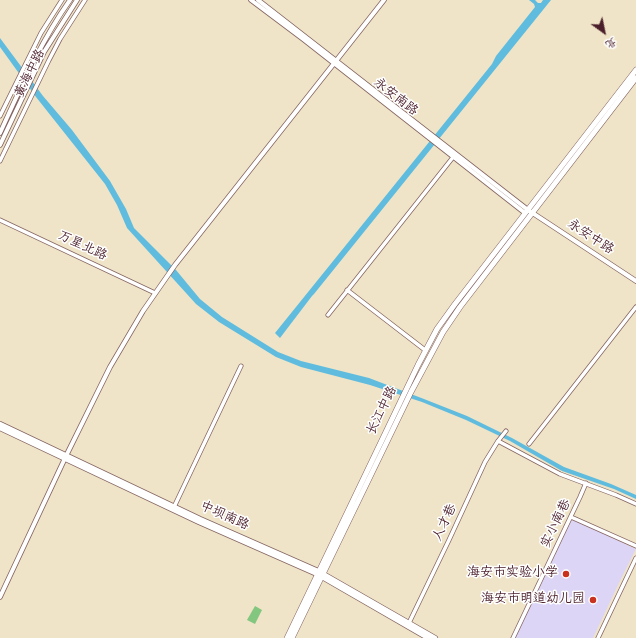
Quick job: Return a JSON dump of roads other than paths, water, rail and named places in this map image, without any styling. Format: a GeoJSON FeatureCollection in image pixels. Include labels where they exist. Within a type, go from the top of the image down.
{"type":"FeatureCollection","features":[{"type":"Feature","properties":{"kind":"main road"},"geometry":{"type":"LineString","coordinates":[[528,212],[636,70]]}},
{"type":"Feature","properties":{"kind":"main road"},"geometry":{"type":"LineString","coordinates":[[528,212],[636,78]]}},
{"type":"Feature","properties":{"kind":"main road","name":"长江中路"},"geometry":{"type":"LineString","coordinates":[[287,638],[408,400],[408,391],[425,350],[455,304],[528,212]]}},
{"type":"Feature","properties":{"kind":"main road","name":"长江中路"},"geometry":{"type":"LineString","coordinates":[[292,638],[320,574],[402,398],[408,391],[443,332],[528,212]]}},
{"type":"Feature","properties":{"kind":"main road","name":"中坝南路"},"geometry":{"type":"LineString","coordinates":[[0,424],[199,522],[320,574],[428,638]]}},
{"type":"Feature","properties":{"kind":"main road","name":"中坝南路"},"geometry":{"type":"LineString","coordinates":[[0,428],[320,574],[435,638]]}},
{"type":"Feature","properties":{"kind":"street","name":"黄海中路"},"geometry":{"type":"LineString","coordinates":[[0,116],[30,53],[62,0]]}},
{"type":"Feature","properties":{"kind":"street","name":"黄海中路"},"geometry":{"type":"LineString","coordinates":[[0,133],[28,73],[70,0]]}},
{"type":"Feature","properties":{"kind":"street","name":"黄海中路"},"geometry":{"type":"LineString","coordinates":[[0,145],[43,56],[77,0]]}},
{"type":"Feature","properties":{"kind":"street","name":"黄海中路"},"geometry":{"type":"LineString","coordinates":[[0,161],[60,39],[85,0]]}},
{"type":"Feature","properties":{"kind":"street","name":"永安南路"},"geometry":{"type":"LineString","coordinates":[[251,0],[336,62]]}},
{"type":"Feature","properties":{"kind":"street","name":"永安南路"},"geometry":{"type":"LineString","coordinates":[[258,0],[528,212]]}},
{"type":"Feature","properties":{"kind":"street"},"geometry":{"type":"LineString","coordinates":[[0,597],[65,457],[110,366],[142,311],[174,266],[384,0]]}},
{"type":"Feature","properties":{"kind":"street"},"geometry":{"type":"LineString","coordinates":[[41,33],[48,36]]}},
{"type":"Feature","properties":{"kind":"street"},"geometry":{"type":"LineString","coordinates":[[30,53],[37,56]]}},
{"type":"Feature","properties":{"kind":"street"},"geometry":{"type":"LineString","coordinates":[[43,56],[49,60]]}},
{"type":"Feature","properties":{"kind":"street"},"geometry":{"type":"LineString","coordinates":[[14,87],[21,88]]}},
{"type":"Feature","properties":{"kind":"street"},"geometry":{"type":"LineString","coordinates":[[15,113],[21,116]]}},
{"type":"Feature","properties":{"kind":"street"},"geometry":{"type":"LineString","coordinates":[[328,315],[455,155]]}},
{"type":"Feature","properties":{"kind":"street","name":"永安中路"},"geometry":{"type":"LineString","coordinates":[[528,212],[636,281]]}},
{"type":"Feature","properties":{"kind":"street","name":"万星北路"},"geometry":{"type":"LineString","coordinates":[[0,220],[155,293]]}},
{"type":"Feature","properties":{"kind":"street"},"geometry":{"type":"LineString","coordinates":[[347,290],[425,350]]}},
{"type":"Feature","properties":{"kind":"street"},"geometry":{"type":"LineString","coordinates":[[529,444],[636,307]]}},
{"type":"Feature","properties":{"kind":"street"},"geometry":{"type":"LineString","coordinates":[[174,507],[241,366]]}},
{"type":"Feature","properties":{"kind":"street","name":"人才巷"},"geometry":{"type":"LineString","coordinates":[[407,626],[486,462],[506,432]]}},
{"type":"Feature","properties":{"kind":"street"},"geometry":{"type":"LineString","coordinates":[[499,441],[560,474],[636,504]]}},
{"type":"Feature","properties":{"kind":"street","name":"实小南巷"},"geometry":{"type":"LineString","coordinates":[[513,638],[586,483]]}},
{"type":"Feature","properties":{"kind":"street"},"geometry":{"type":"LineString","coordinates":[[571,517],[636,546]]}},
{"type":"Feature","properties":{"kind":"street"},"geometry":{"type":"LineString","coordinates":[[598,638],[636,558]]}},
{"type":"Feature","properties":{"kind":"water"},"geometry":{"type":"Polygon","coordinates":[[[529,0],[535,0],[538,3],[541,3],[543,0],[551,0],[312,296],[280,338],[275,333],[492,64],[496,56],[535,7],[529,0]]]}},
{"type":"Feature","properties":{"kind":"water"},"geometry":{"type":"Polygon","coordinates":[[[0,38],[43,96],[72,130],[110,181],[126,209],[134,228],[176,270],[200,299],[222,317],[278,352],[301,361],[369,378],[467,416],[512,438],[564,467],[636,495],[636,499],[614,489],[562,471],[510,441],[466,420],[422,402],[370,385],[301,367],[276,357],[219,322],[196,304],[127,228],[117,205],[105,184],[36,97],[0,47],[0,38]]]}},
{"type":"Feature","properties":{"kind":"place","name":"海安市实验小学"},"geometry":{"type":"Point","coordinates":[566,574]}},
{"type":"Feature","properties":{"kind":"place","name":"海安市明道幼儿园"},"geometry":{"type":"Point","coordinates":[593,600]}}]}
